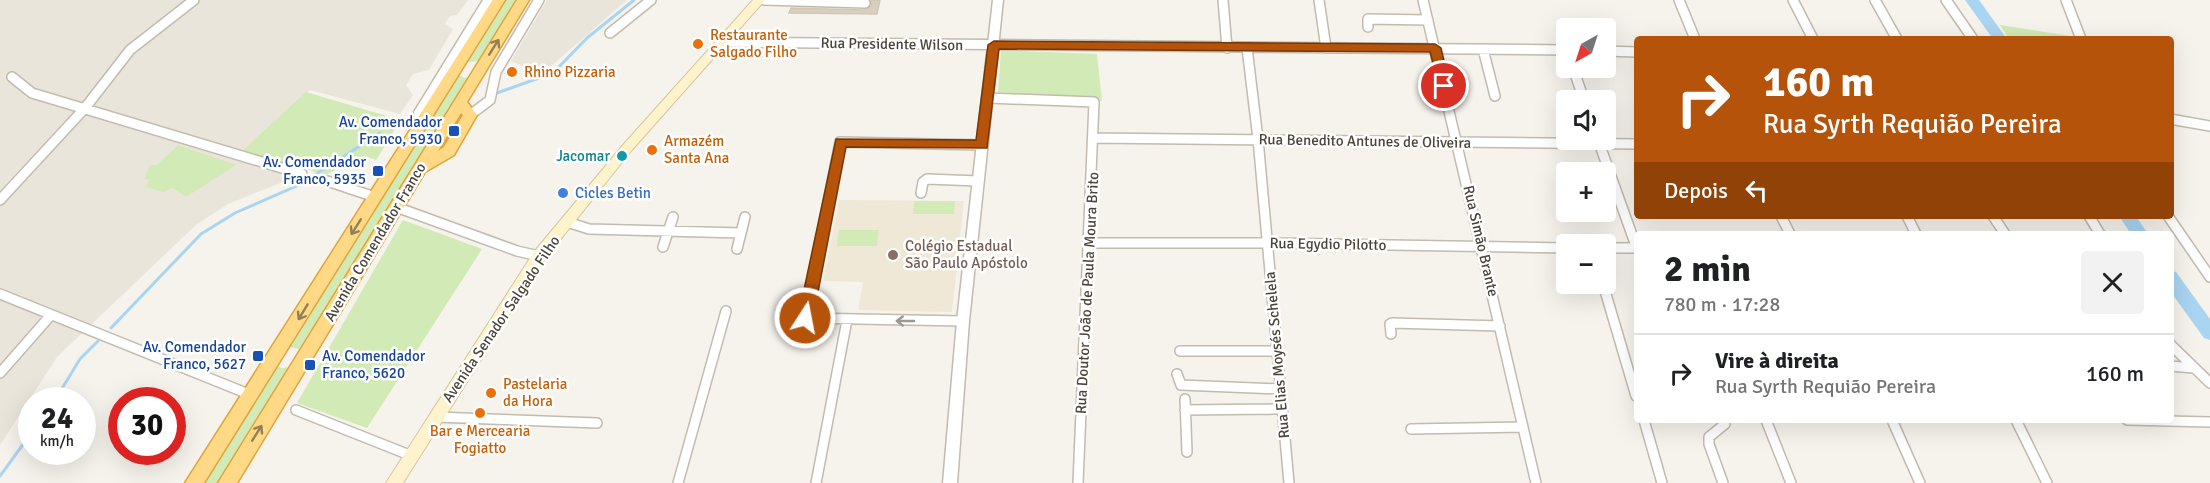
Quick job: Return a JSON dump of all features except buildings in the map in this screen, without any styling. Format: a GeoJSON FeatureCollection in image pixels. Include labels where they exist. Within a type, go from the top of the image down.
{"type":"FeatureCollection","features":[{"type":"Feature","properties":{"kind":"highway","name":"Avenida Comendador Franco"},"geometry":{"type":"LineString","coordinates":[[194,483],[499,0]]}},
{"type":"Feature","properties":{"kind":"highway","name":"Avenida Comendador Franco"},"geometry":{"type":"LineString","coordinates":[[227,483],[523,0]]}},
{"type":"Feature","properties":{"kind":"highway"},"geometry":{"type":"LineString","coordinates":[[457,66],[460,71],[467,73],[481,68]]}},
{"type":"Feature","properties":{"kind":"highway"},"geometry":{"type":"LineString","coordinates":[[419,169],[448,151],[470,115],[460,102]]}},
{"type":"Feature","properties":{"kind":"highway"},"geometry":{"type":"LineString","coordinates":[[282,347],[282,356],[287,361],[300,358],[307,352]]}},
{"type":"Feature","properties":{"kind":"main road","name":"Avenida Senador Salgado Filho"},"geometry":{"type":"LineString","coordinates":[[394,483],[539,256],[627,148],[759,0]]}},
{"type":"Feature","properties":{"kind":"street"},"geometry":{"type":"LineString","coordinates":[[0,200],[85,108],[130,50],[194,0]]}},
{"type":"Feature","properties":{"kind":"street","name":"Avenida Comendador Franco"},"geometry":{"type":"LineString","coordinates":[[420,124],[419,112],[488,0]]}},
{"type":"Feature","properties":{"kind":"street"},"geometry":{"type":"LineString","coordinates":[[470,115],[490,100],[496,72],[539,0]]}},
{"type":"Feature","properties":{"kind":"street"},"geometry":{"type":"LineString","coordinates":[[610,33],[651,0]]}},
{"type":"Feature","properties":{"kind":"street"},"geometry":{"type":"LineString","coordinates":[[764,0],[865,3]]}},
{"type":"Feature","properties":{"kind":"street"},"geometry":{"type":"LineString","coordinates":[[950,483],[963,321],[998,0]]}},
{"type":"Feature","properties":{"kind":"street"},"geometry":{"type":"LineString","coordinates":[[1223,0],[1227,48]]}},
{"type":"Feature","properties":{"kind":"street"},"geometry":{"type":"LineString","coordinates":[[1319,0],[1326,48]]}},
{"type":"Feature","properties":{"kind":"street","name":"Rua Simão Brante"},"geometry":{"type":"LineString","coordinates":[[1423,0],[1536,483]]}},
{"type":"Feature","properties":{"kind":"street"},"geometry":{"type":"LineString","coordinates":[[1679,0],[1694,36]]}},
{"type":"Feature","properties":{"kind":"street"},"geometry":{"type":"LineString","coordinates":[[1793,0],[1811,36]]}},
{"type":"Feature","properties":{"kind":"street"},"geometry":{"type":"LineString","coordinates":[[1875,0],[1895,36]]}},
{"type":"Feature","properties":{"kind":"street"},"geometry":{"type":"LineString","coordinates":[[1946,0],[1970,36]]}},
{"type":"Feature","properties":{"kind":"street"},"geometry":{"type":"LineString","coordinates":[[2066,0],[2080,36]]}},
{"type":"Feature","properties":{"kind":"street"},"geometry":{"type":"LineString","coordinates":[[1368,27],[1368,19],[1428,20]]}},
{"type":"Feature","properties":{"kind":"street","name":"Rua Presidente Wilson"},"geometry":{"type":"LineString","coordinates":[[722,42],[1556,50]]}},
{"type":"Feature","properties":{"kind":"street","name":"Rua Elias Moysés Schelela"},"geometry":{"type":"LineString","coordinates":[[1246,48],[1258,139],[1289,483]]}},
{"type":"Feature","properties":{"kind":"street"},"geometry":{"type":"LineString","coordinates":[[1483,49],[1495,96]]}},
{"type":"Feature","properties":{"kind":"street"},"geometry":{"type":"LineString","coordinates":[[1616,51],[1634,52]]}},
{"type":"Feature","properties":{"kind":"street"},"geometry":{"type":"LineString","coordinates":[[12,77],[32,93],[302,174]]}},
{"type":"Feature","properties":{"kind":"street","name":"Rua Doutor João de Paula Moura Brito"},"geometry":{"type":"LineString","coordinates":[[988,98],[1094,102],[1090,243],[1078,483]]}},
{"type":"Feature","properties":{"kind":"street"},"geometry":{"type":"LineString","coordinates":[[2174,120],[2210,126]]}},
{"type":"Feature","properties":{"kind":"street","name":"Rua Benedito Antunes de Oliveira"},"geometry":{"type":"LineString","coordinates":[[1094,138],[1556,142]]}},
{"type":"Feature","properties":{"kind":"street"},"geometry":{"type":"LineString","coordinates":[[963,321],[805,318],[840,142],[982,145]]}},
{"type":"Feature","properties":{"kind":"street","name":"Rua Benedito Antunes de Oliveira"},"geometry":{"type":"LineString","coordinates":[[1616,143],[1634,144]]}},
{"type":"Feature","properties":{"kind":"street"},"geometry":{"type":"LineString","coordinates":[[1602,150],[1634,241]]}},
{"type":"Feature","properties":{"kind":"street"},"geometry":{"type":"LineString","coordinates":[[921,193],[923,182],[927,179],[978,181]]}},
{"type":"Feature","properties":{"kind":"street"},"geometry":{"type":"LineString","coordinates":[[327,181],[375,197]]}},
{"type":"Feature","properties":{"kind":"street"},"geometry":{"type":"LineString","coordinates":[[396,207],[517,251],[539,256]]}},
{"type":"Feature","properties":{"kind":"street"},"geometry":{"type":"LineString","coordinates":[[663,247],[673,217]]}},
{"type":"Feature","properties":{"kind":"street"},"geometry":{"type":"LineString","coordinates":[[737,249],[745,217]]}},
{"type":"Feature","properties":{"kind":"street"},"geometry":{"type":"LineString","coordinates":[[2170,219],[2210,277]]}},
{"type":"Feature","properties":{"kind":"street"},"geometry":{"type":"LineString","coordinates":[[567,222],[589,229],[741,233]]}},
{"type":"Feature","properties":{"kind":"street","name":"Rua Egydio Pilotto"},"geometry":{"type":"LineString","coordinates":[[1090,243],[1267,243],[1556,248]]}},
{"type":"Feature","properties":{"kind":"street"},"geometry":{"type":"LineString","coordinates":[[1616,248],[1634,247]]}},
{"type":"Feature","properties":{"kind":"street"},"geometry":{"type":"LineString","coordinates":[[0,294],[251,395]]}},
{"type":"Feature","properties":{"kind":"street"},"geometry":{"type":"LineString","coordinates":[[1606,294],[1634,389]]}},
{"type":"Feature","properties":{"kind":"street"},"geometry":{"type":"LineString","coordinates":[[678,483],[726,311]]}},
{"type":"Feature","properties":{"kind":"street"},"geometry":{"type":"LineString","coordinates":[[0,373],[51,315]]}},
{"type":"Feature","properties":{"kind":"street"},"geometry":{"type":"LineString","coordinates":[[816,483],[847,320]]}},
{"type":"Feature","properties":{"kind":"street"},"geometry":{"type":"LineString","coordinates":[[1391,334],[1390,324],[1392,323],[1500,326]]}},
{"type":"Feature","properties":{"kind":"street"},"geometry":{"type":"LineString","coordinates":[[2174,348],[2210,383]]}},
{"type":"Feature","properties":{"kind":"street"},"geometry":{"type":"LineString","coordinates":[[1180,351],[1277,351]]}},
{"type":"Feature","properties":{"kind":"street"},"geometry":{"type":"LineString","coordinates":[[2174,366],[2194,368]]}},
{"type":"Feature","properties":{"kind":"street"},"geometry":{"type":"LineString","coordinates":[[1177,374],[1181,385],[1281,389]]}},
{"type":"Feature","properties":{"kind":"street"},"geometry":{"type":"LineString","coordinates":[[1187,452],[1185,404],[1282,410]]}},
{"type":"Feature","properties":{"kind":"street"},"geometry":{"type":"LineString","coordinates":[[296,410],[412,456]]}},
{"type":"Feature","properties":{"kind":"street"},"geometry":{"type":"LineString","coordinates":[[436,417],[597,423]]}},
{"type":"Feature","properties":{"kind":"street"},"geometry":{"type":"LineString","coordinates":[[2174,421],[2210,422]]}},
{"type":"Feature","properties":{"kind":"street"},"geometry":{"type":"LineString","coordinates":[[1645,423],[1662,483]]}},
{"type":"Feature","properties":{"kind":"street"},"geometry":{"type":"LineString","coordinates":[[1767,423],[1791,483]]}},
{"type":"Feature","properties":{"kind":"street"},"geometry":{"type":"LineString","coordinates":[[1893,423],[1920,483]]}},
{"type":"Feature","properties":{"kind":"street"},"geometry":{"type":"LineString","coordinates":[[2017,423],[2047,483]]}},
{"type":"Feature","properties":{"kind":"street"},"geometry":{"type":"LineString","coordinates":[[1723,483],[1709,444],[1709,437],[1725,424]]}},
{"type":"Feature","properties":{"kind":"street"},"geometry":{"type":"LineString","coordinates":[[1411,429],[1523,427]]}},
{"type":"Feature","properties":{"kind":"shaded area"},"geometry":{"type":"Polygon","coordinates":[[[0,0],[468,0],[457,15],[450,16],[445,24],[453,29],[429,70],[413,74],[406,85],[413,95],[400,114],[310,90],[244,149],[308,172],[228,204],[196,225],[57,357],[38,387],[18,387],[18,417],[0,445],[0,0]]]}},
{"type":"Feature","properties":{"kind":"shaded area"},"geometry":{"type":"Polygon","coordinates":[[[547,0],[627,0],[542,74],[511,61],[547,0]]]}},
{"type":"Feature","properties":{"kind":"shaded area","name":"Colégio Estadual São Paulo Apóstolo"},"geometry":{"type":"Polygon","coordinates":[[[839,200],[964,201],[952,312],[858,310],[863,282],[823,281],[839,200]]]}},
{"type":"Feature","properties":{"kind":"green space"},"geometry":{"type":"Polygon","coordinates":[[[506,0],[518,0],[479,61],[469,62],[467,60],[506,0]]]}},
{"type":"Feature","properties":{"kind":"green space"},"geometry":{"type":"Polygon","coordinates":[[[2000,25],[2071,36],[2007,36],[2000,25]]]}},
{"type":"Feature","properties":{"kind":"green space"},"geometry":{"type":"Polygon","coordinates":[[[1001,50],[1097,54],[1102,101],[998,92],[1001,50]]]}},
{"type":"Feature","properties":{"kind":"green space"},"geometry":{"type":"Polygon","coordinates":[[[458,74],[464,78],[472,76],[305,346],[298,349],[291,347],[290,344],[458,74]]]}},
{"type":"Feature","properties":{"kind":"green space"},"geometry":{"type":"Polygon","coordinates":[[[306,92],[397,119],[393,133],[376,160],[364,156],[325,175],[243,150],[306,92]]]}},
{"type":"Feature","properties":{"kind":"green space"},"geometry":{"type":"Polygon","coordinates":[[[178,145],[236,165],[186,197],[173,188],[163,192],[146,187],[149,180],[144,179],[150,165],[157,165],[178,145]]]}},
{"type":"Feature","properties":{"kind":"green space"},"geometry":{"type":"Polygon","coordinates":[[[914,201],[955,201],[954,214],[913,214],[914,201]]]}},
{"type":"Feature","properties":{"kind":"green space"},"geometry":{"type":"Polygon","coordinates":[[[403,220],[482,249],[367,428],[297,403],[403,220]]]}},
{"type":"Feature","properties":{"kind":"green space"},"geometry":{"type":"Polygon","coordinates":[[[839,230],[879,230],[877,246],[837,246],[839,230]]]}},
{"type":"Feature","properties":{"kind":"green space"},"geometry":{"type":"Polygon","coordinates":[[[277,364],[281,368],[293,367],[221,483],[201,483],[277,364]]]}},
{"type":"Feature","properties":{"kind":"waterway"},"geometry":{"type":"LineString","coordinates":[[497,93],[553,73],[587,38],[634,0]]}},
{"type":"Feature","properties":{"kind":"waterway"},"geometry":{"type":"LineString","coordinates":[[1972,0],[1998,36]]}},
{"type":"Feature","properties":{"kind":"waterway"},"geometry":{"type":"LineString","coordinates":[[111,328],[201,234],[235,213],[299,185],[380,133]]}},
{"type":"Feature","properties":{"kind":"waterway"},"geometry":{"type":"LineString","coordinates":[[2129,219],[2138,231]]}},
{"type":"Feature","properties":{"kind":"waterway"},"geometry":{"type":"LineString","coordinates":[[2174,283],[2210,333]]}},
{"type":"Feature","properties":{"kind":"waterway"},"geometry":{"type":"LineString","coordinates":[[63,387],[80,359],[98,341]]}},
{"type":"Feature","properties":{"kind":"waterway"},"geometry":{"type":"LineString","coordinates":[[0,476],[18,451]]}},
{"type":"Feature","properties":{"kind":"place","name":"Restaurante Salgado Filho"},"geometry":{"type":"Point","coordinates":[698,44]}},
{"type":"Feature","properties":{"kind":"place","name":"Rhino Pizzaria"},"geometry":{"type":"Point","coordinates":[512,72]}},
{"type":"Feature","properties":{"kind":"place","name":"Av. Comendador Franco, 5930"},"geometry":{"type":"Point","coordinates":[454,131]}},
{"type":"Feature","properties":{"kind":"place","name":"Armazém Santa Ana"},"geometry":{"type":"Point","coordinates":[652,150]}},
{"type":"Feature","properties":{"kind":"place","name":"Jacomar"},"geometry":{"type":"Point","coordinates":[622,156]}},
{"type":"Feature","properties":{"kind":"place","name":"Av. Comendador Franco, 5935"},"geometry":{"type":"Point","coordinates":[378,171]}},
{"type":"Feature","properties":{"kind":"place","name":"Cicles Betin"},"geometry":{"type":"Point","coordinates":[563,193]}},
{"type":"Feature","properties":{"kind":"place","name":"Colégio Estadual São Paulo Apóstolo"},"geometry":{"type":"Point","coordinates":[893,255]}},
{"type":"Feature","properties":{"kind":"place","name":"Av. Comendador Franco, 5627"},"geometry":{"type":"Point","coordinates":[258,356]}},
{"type":"Feature","properties":{"kind":"place","name":"Av. Comendador Franco, 5620"},"geometry":{"type":"Point","coordinates":[310,365]}},
{"type":"Feature","properties":{"kind":"place","name":"Pastelaria da Hora"},"geometry":{"type":"Point","coordinates":[491,393]}},
{"type":"Feature","properties":{"kind":"place","name":"Bar e Mercearia Fogiatto"},"geometry":{"type":"Point","coordinates":[480,413]}},
{"type":"Feature","properties":{"kind":"route"},"geometry":{"type":"LineString","coordinates":[[805,318],[840,142],[982,145],[994,45],[1435,48],[1444,86]]}}]}
